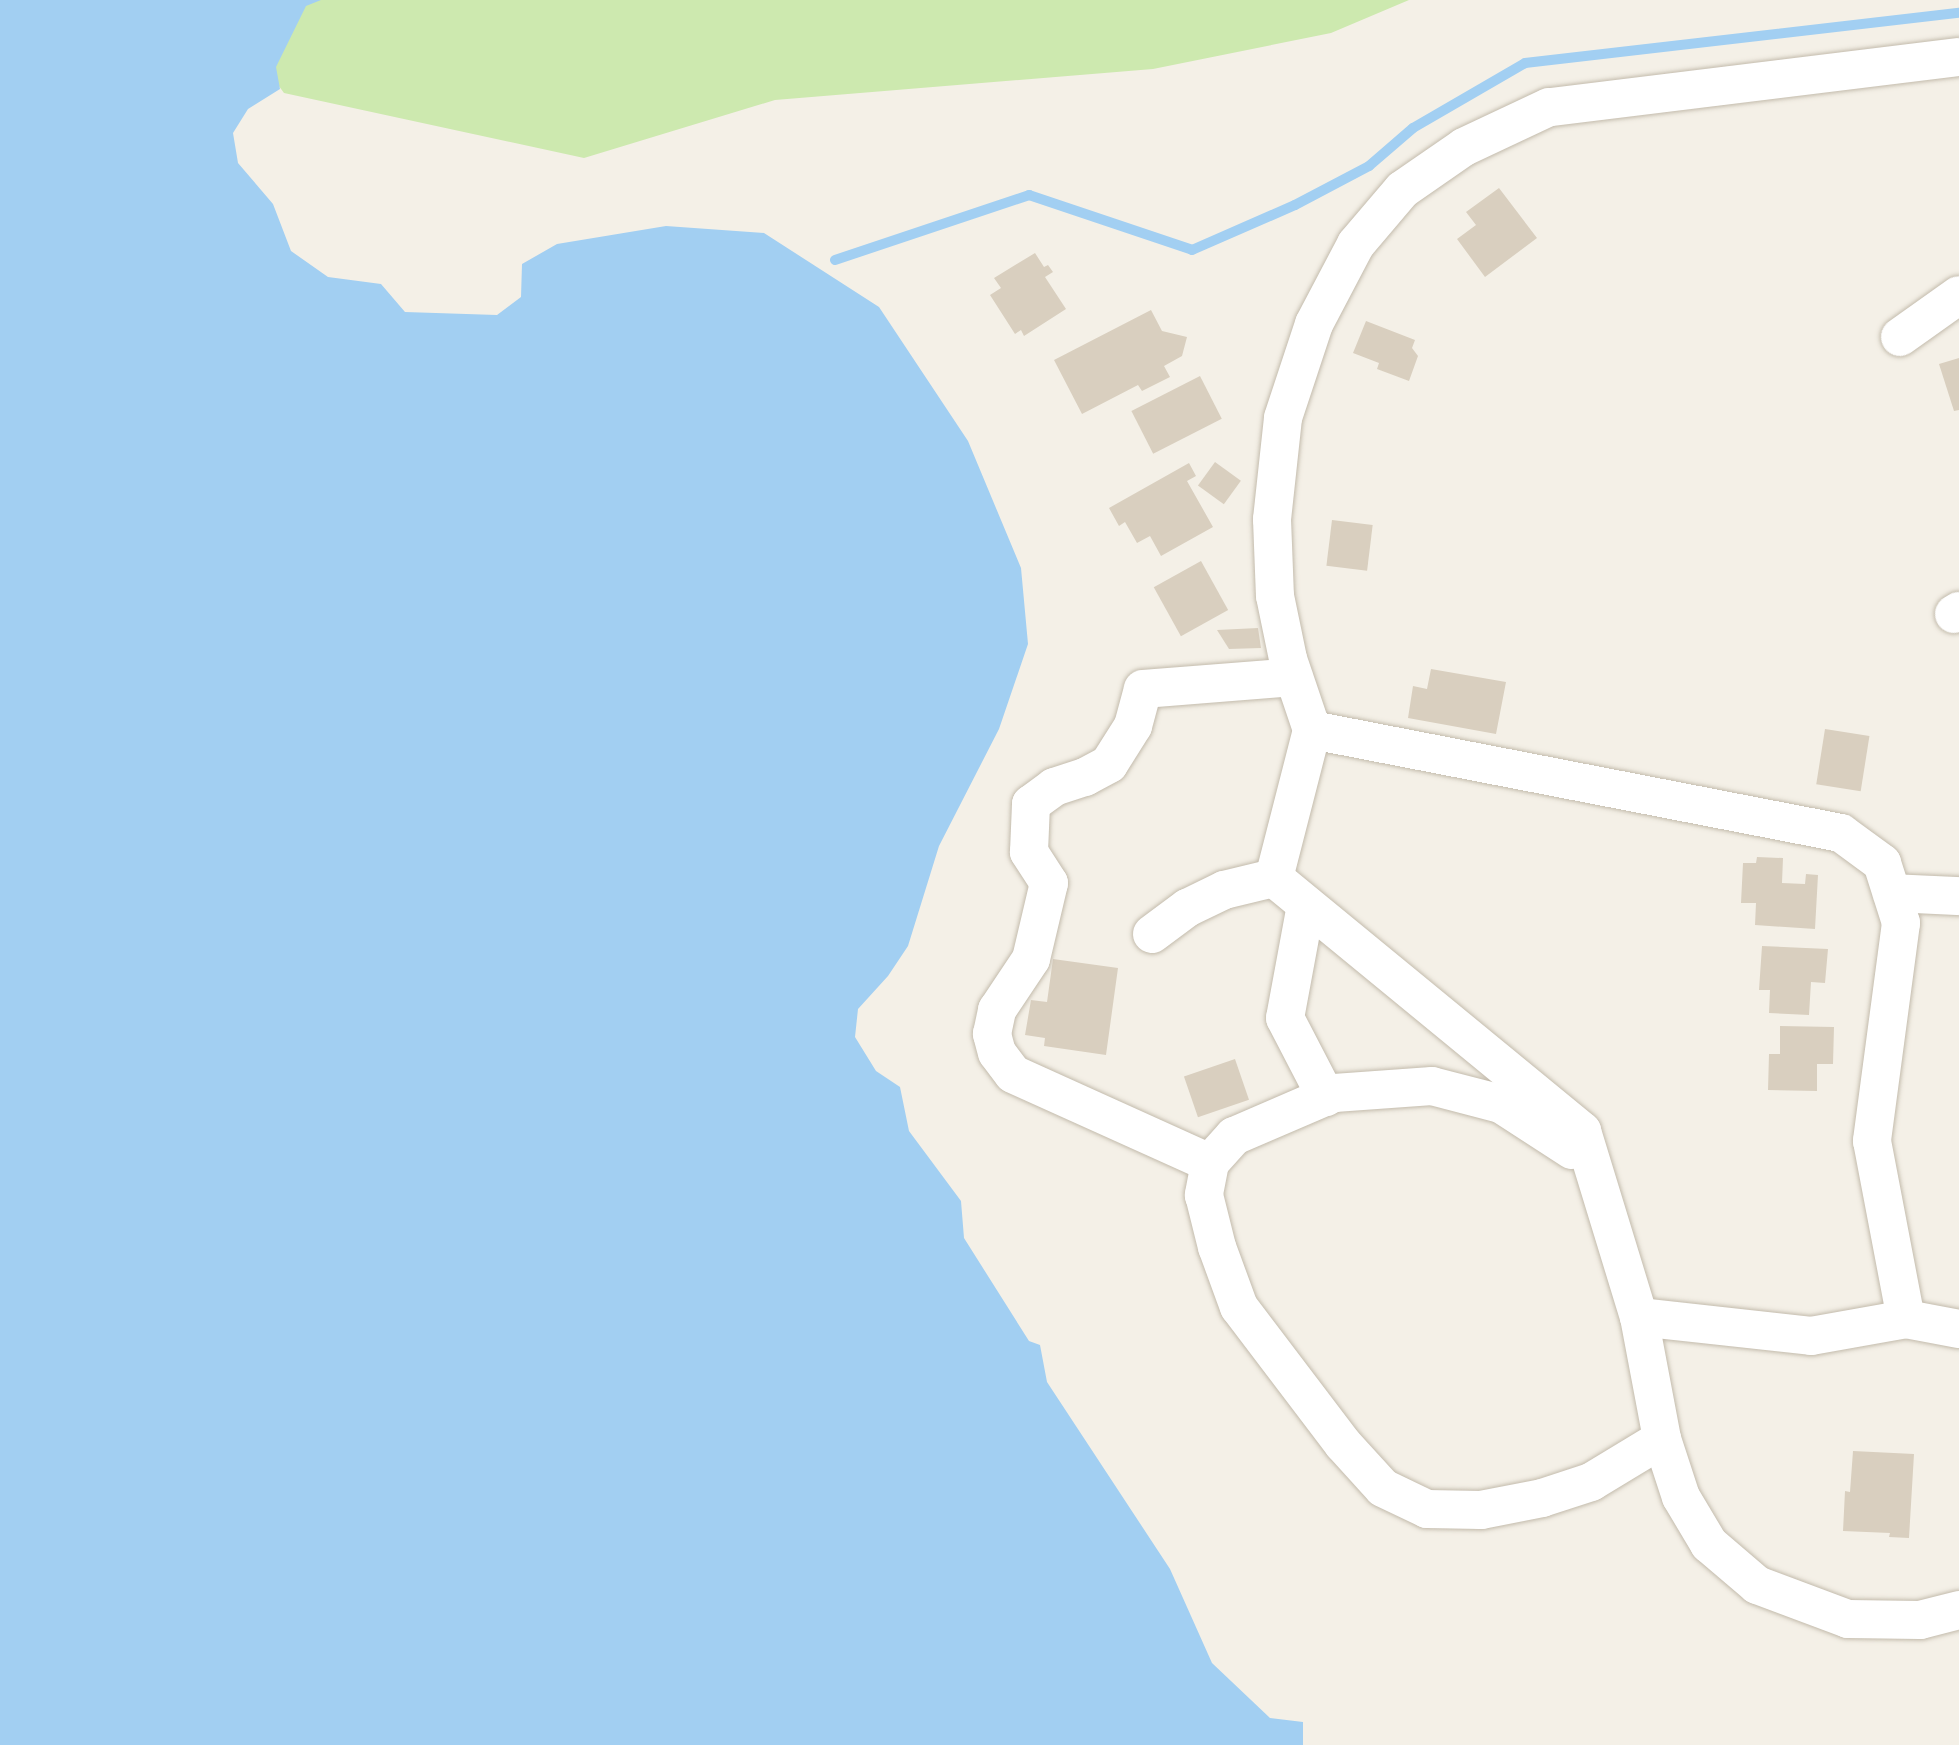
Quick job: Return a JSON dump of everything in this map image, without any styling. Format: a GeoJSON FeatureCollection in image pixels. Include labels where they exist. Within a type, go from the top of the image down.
{"type":"FeatureCollection","features":[{"type":"Feature","properties":{"kind":"street"},"geometry":{"type":"LineString","coordinates":[[1274,878],[1312,730],[1290,665],[1275,596],[1272,519],[1283,418],[1314,324],[1350,256],[1402,190],[1464,147],[1549,107],[1959,57]]}},
{"type":"Feature","properties":{"kind":"street"},"geometry":{"type":"LineString","coordinates":[[1900,337],[1959,296]]}},
{"type":"Feature","properties":{"kind":"street"},"geometry":{"type":"LineString","coordinates":[[1135,664],[1290,665]]}},
{"type":"Feature","properties":{"kind":"street"},"geometry":{"type":"LineString","coordinates":[[1210,1163],[1013,1074],[997,1053],[992,1034],[997,1010],[1031,959],[1049,883],[1029,852],[1031,804],[1054,787],[1085,777],[1109,764],[1133,726],[1143,689],[1290,665]]}},
{"type":"Feature","properties":{"kind":"street"},"geometry":{"type":"LineString","coordinates":[[1312,730],[1841,833],[1882,863],[1901,923],[1872,1141],[1906,1319]]}},
{"type":"Feature","properties":{"kind":"street"},"geometry":{"type":"LineString","coordinates":[[1274,878],[1582,1132],[1639,1317],[1662,1439],[1681,1497],[1709,1544],[1756,1585],[1848,1619],[1920,1620],[1959,1610]]}},
{"type":"Feature","properties":{"kind":"street"},"geometry":{"type":"LineString","coordinates":[[1152,934],[1187,908],[1224,890],[1274,878]]}},
{"type":"Feature","properties":{"kind":"street"},"geometry":{"type":"LineString","coordinates":[[1892,893],[1959,896]]}},
{"type":"Feature","properties":{"kind":"street"},"geometry":{"type":"LineString","coordinates":[[1306,905],[1285,1018],[1326,1097]]}},
{"type":"Feature","properties":{"kind":"street"},"geometry":{"type":"LineString","coordinates":[[1592,1163],[1501,1104],[1432,1086],[1334,1093],[1234,1136],[1210,1163],[1205,1195],[1217,1247],[1239,1307],[1343,1444],[1383,1488],[1427,1509],[1481,1510],[1542,1498],[1591,1482],[1662,1439]]}},
{"type":"Feature","properties":{"kind":"street"},"geometry":{"type":"LineString","coordinates":[[1639,1317],[1811,1336],[1906,1319],[1959,1329]]}},
{"type":"Feature","properties":{"kind":"green space"},"geometry":{"type":"Polygon","coordinates":[[[216,0],[1409,0],[1331,33],[1153,69],[775,100],[584,158],[284,93],[216,0]]]}},
{"type":"Feature","properties":{"kind":"water"},"geometry":{"type":"Polygon","coordinates":[[[0,0],[321,0],[306,6],[276,67],[280,89],[248,109],[233,133],[238,163],[273,204],[291,251],[328,277],[381,284],[405,312],[497,315],[521,297],[522,264],[557,244],[666,226],[764,233],[879,307],[968,441],[1021,568],[1028,644],[999,729],[939,846],[908,946],[888,976],[858,1009],[855,1037],[876,1071],[900,1087],[909,1131],[961,1201],[964,1238],[1029,1341],[1040,1345],[1047,1382],[1170,1569],[1212,1663],[1270,1718],[1303,1722],[1303,1745],[0,1745],[0,0]]]}},
{"type":"Feature","properties":{"kind":"building"},"geometry":{"type":"Polygon","coordinates":[[[1499,188],[1537,238],[1485,277],[1457,239],[1476,225],[1466,212],[1499,188]]]}},
{"type":"Feature","properties":{"kind":"building"},"geometry":{"type":"Polygon","coordinates":[[[1035,253],[1044,267],[1048,265],[1053,272],[1045,277],[1066,309],[1024,336],[1021,330],[1015,334],[990,295],[1001,288],[994,278],[1035,253]]]}},
{"type":"Feature","properties":{"kind":"building"},"geometry":{"type":"Polygon","coordinates":[[[1151,310],[1162,331],[1187,337],[1182,356],[1164,366],[1170,377],[1142,391],[1138,385],[1082,414],[1054,360],[1151,310]]]}},
{"type":"Feature","properties":{"kind":"building"},"geometry":{"type":"Polygon","coordinates":[[[1366,321],[1415,340],[1412,348],[1418,356],[1409,381],[1377,369],[1379,363],[1353,353],[1366,321]]]}},
{"type":"Feature","properties":{"kind":"building"},"geometry":{"type":"Polygon","coordinates":[[[1959,358],[1959,410],[1954,411],[1939,364],[1959,358]]]}},
{"type":"Feature","properties":{"kind":"building"},"geometry":{"type":"Polygon","coordinates":[[[1200,376],[1222,419],[1153,454],[1131,411],[1200,376]]]}},
{"type":"Feature","properties":{"kind":"building"},"geometry":{"type":"Polygon","coordinates":[[[1215,462],[1241,481],[1224,504],[1198,485],[1215,462]]]}},
{"type":"Feature","properties":{"kind":"building"},"geometry":{"type":"Polygon","coordinates":[[[1189,463],[1196,476],[1187,481],[1213,527],[1161,556],[1150,536],[1137,543],[1125,522],[1119,526],[1109,508],[1189,463]]]}},
{"type":"Feature","properties":{"kind":"building"},"geometry":{"type":"Polygon","coordinates":[[[1332,520],[1373,525],[1367,571],[1326,566],[1332,520]]]}},
{"type":"Feature","properties":{"kind":"building"},"geometry":{"type":"Polygon","coordinates":[[[1201,561],[1228,610],[1181,636],[1154,587],[1201,561]]]}},
{"type":"Feature","properties":{"kind":"building"},"geometry":{"type":"Polygon","coordinates":[[[1258,628],[1261,648],[1229,649],[1217,630],[1258,628]]]}},
{"type":"Feature","properties":{"kind":"building"},"geometry":{"type":"Polygon","coordinates":[[[1431,669],[1506,682],[1496,734],[1408,718],[1413,686],[1427,689],[1431,669]]]}},
{"type":"Feature","properties":{"kind":"building"},"geometry":{"type":"Polygon","coordinates":[[[1825,729],[1869,736],[1861,791],[1816,784],[1825,729]]]}},
{"type":"Feature","properties":{"kind":"building"},"geometry":{"type":"Polygon","coordinates":[[[1757,857],[1783,858],[1782,883],[1805,884],[1806,874],[1818,875],[1815,929],[1755,925],[1756,903],[1741,903],[1743,863],[1756,863],[1757,857]]]}},
{"type":"Feature","properties":{"kind":"building"},"geometry":{"type":"Polygon","coordinates":[[[1762,946],[1828,949],[1825,983],[1811,982],[1809,1015],[1769,1013],[1770,990],[1759,990],[1762,946]]]}},
{"type":"Feature","properties":{"kind":"building"},"geometry":{"type":"Polygon","coordinates":[[[1053,959],[1118,968],[1106,1055],[1044,1046],[1045,1038],[1025,1035],[1031,1000],[1047,1002],[1053,959]]]}},
{"type":"Feature","properties":{"kind":"building"},"geometry":{"type":"Polygon","coordinates":[[[1780,1026],[1834,1027],[1833,1064],[1817,1064],[1817,1091],[1768,1090],[1769,1054],[1780,1054],[1780,1026]]]}},
{"type":"Feature","properties":{"kind":"building"},"geometry":{"type":"Polygon","coordinates":[[[1235,1059],[1249,1100],[1198,1117],[1184,1077],[1235,1059]]]}},
{"type":"Feature","properties":{"kind":"building"},"geometry":{"type":"Polygon","coordinates":[[[1853,1451],[1914,1454],[1909,1538],[1889,1537],[1890,1533],[1843,1531],[1845,1491],[1850,1492],[1853,1451]]]}},
{"type":"Feature","properties":{"kind":"waterway"},"geometry":{"type":"LineString","coordinates":[[835,260],[1029,195],[1192,250],[1295,205],[1369,166],[1413,128],[1525,63],[1959,13]]}}]}
